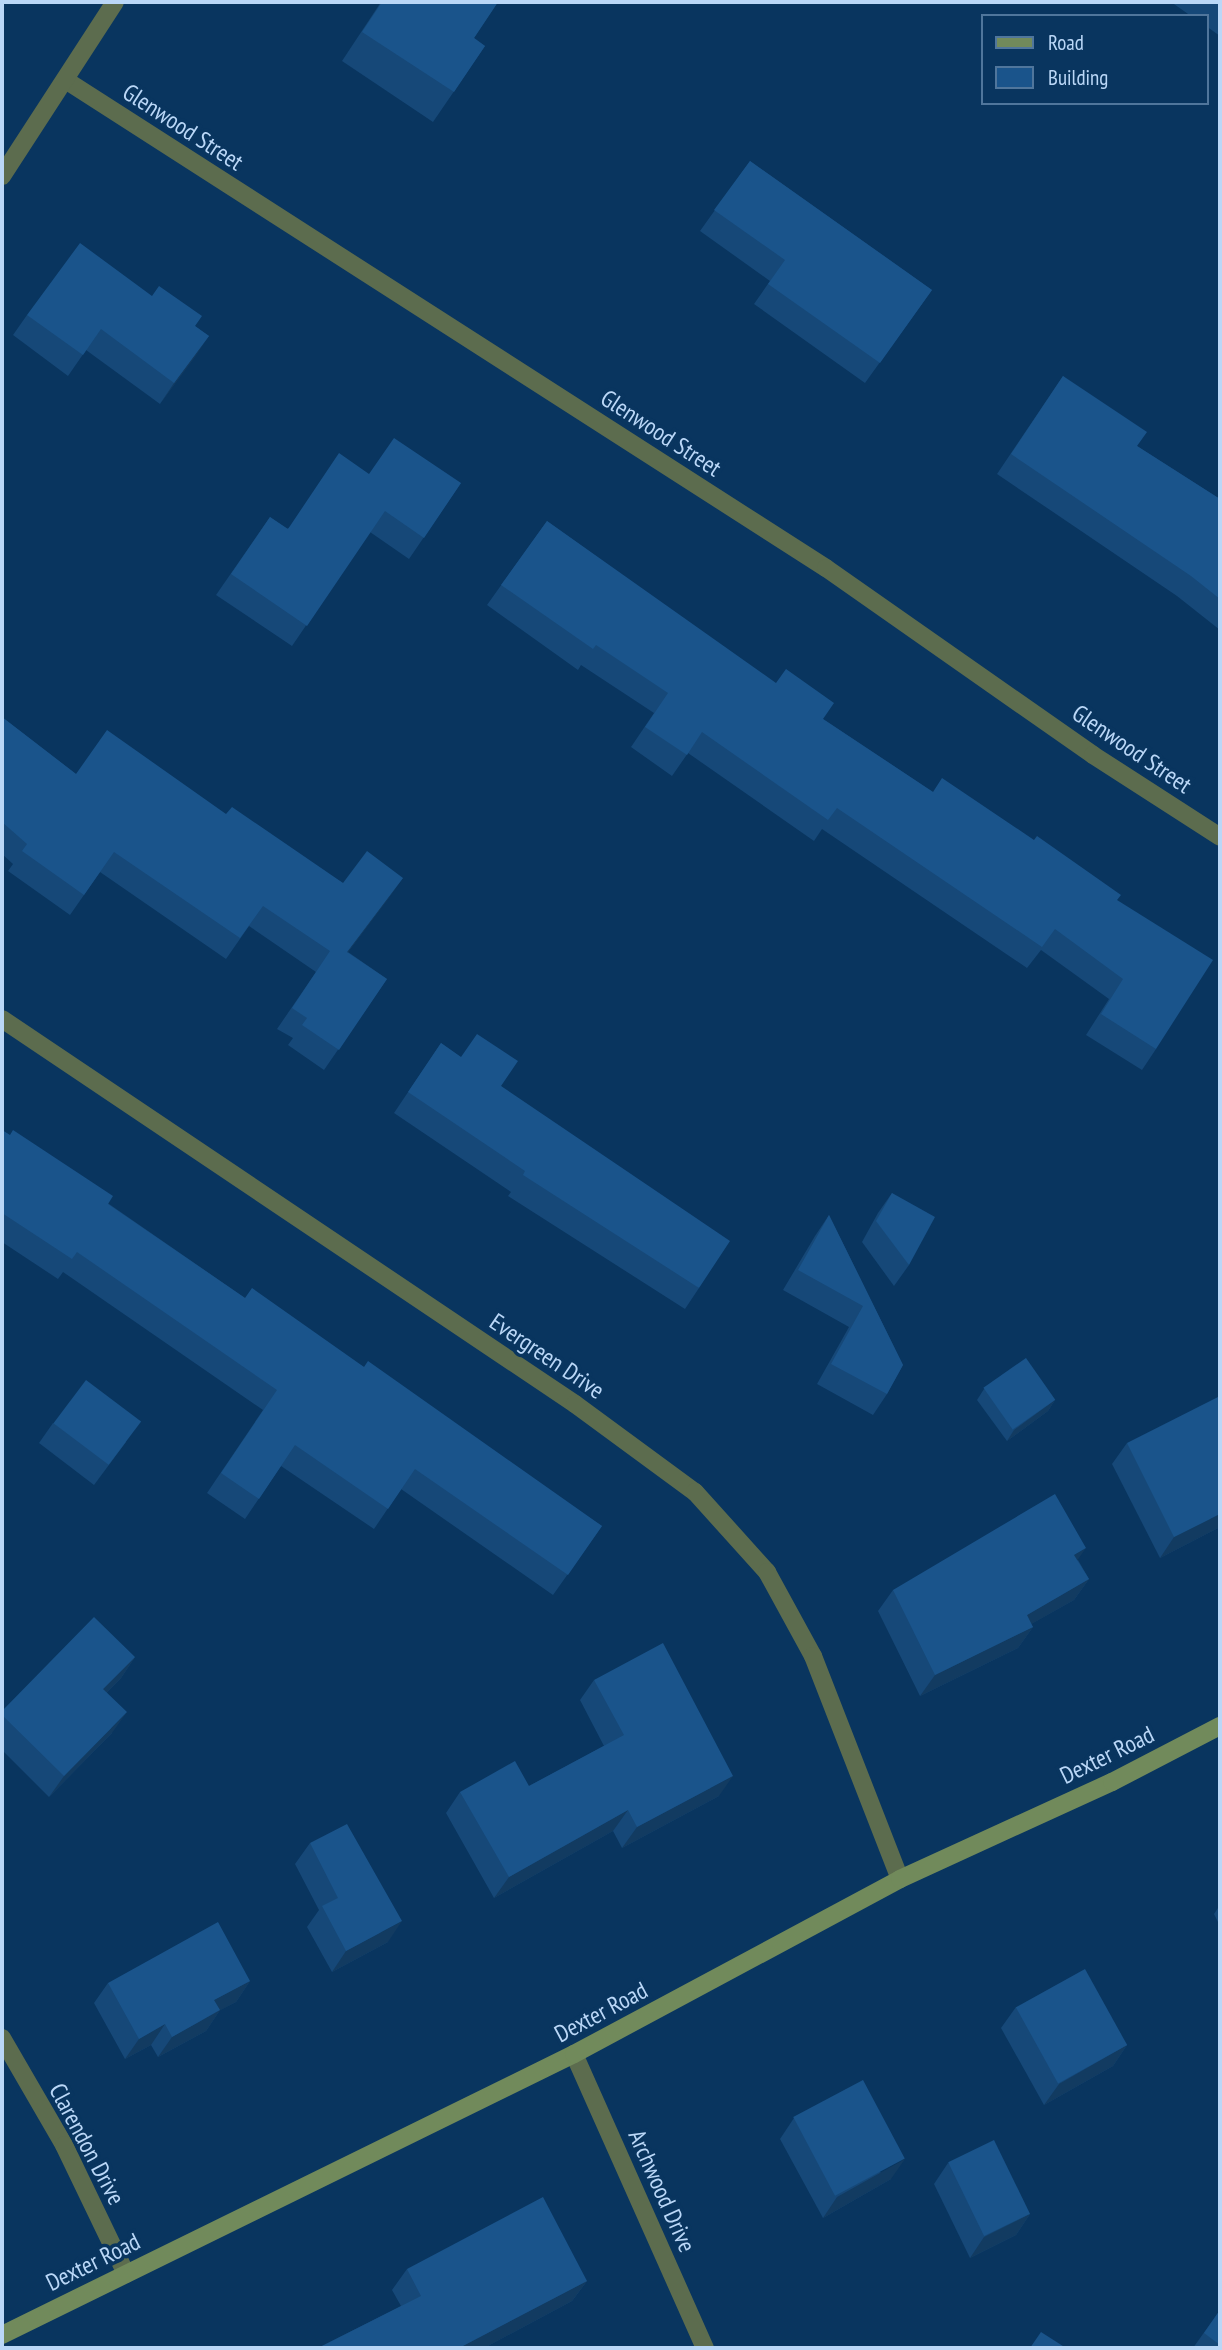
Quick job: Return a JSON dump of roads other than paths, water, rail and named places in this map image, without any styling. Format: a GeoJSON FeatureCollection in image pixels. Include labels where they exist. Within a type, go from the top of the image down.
{"type":"FeatureCollection","features":[{"type":"Feature","properties":{"kind":"main road","name":"Dexter Road"},"geometry":{"type":"LineString","coordinates":[[2,2335],[574,2054],[900,1879],[1112,1782],[1220,1726]]}},
{"type":"Feature","properties":{"kind":"street"},"geometry":{"type":"LineString","coordinates":[[2,176],[67,81],[116,2]]}},
{"type":"Feature","properties":{"kind":"street","name":"Glenwood Street"},"geometry":{"type":"LineString","coordinates":[[67,81],[826,568],[1093,755],[1220,837]]}},
{"type":"Feature","properties":{"kind":"street","name":"Evergreen Drive"},"geometry":{"type":"LineString","coordinates":[[2,1019],[575,1404],[695,1492],[767,1572],[813,1656],[900,1879]]}},
{"type":"Feature","properties":{"kind":"street","name":"Clarendon Drive"},"geometry":{"type":"LineString","coordinates":[[2,2038],[64,2145],[126,2274]]}},
{"type":"Feature","properties":{"kind":"street","name":"Archwood Drive"},"geometry":{"type":"LineString","coordinates":[[574,2054],[705,2348]]}}]}
